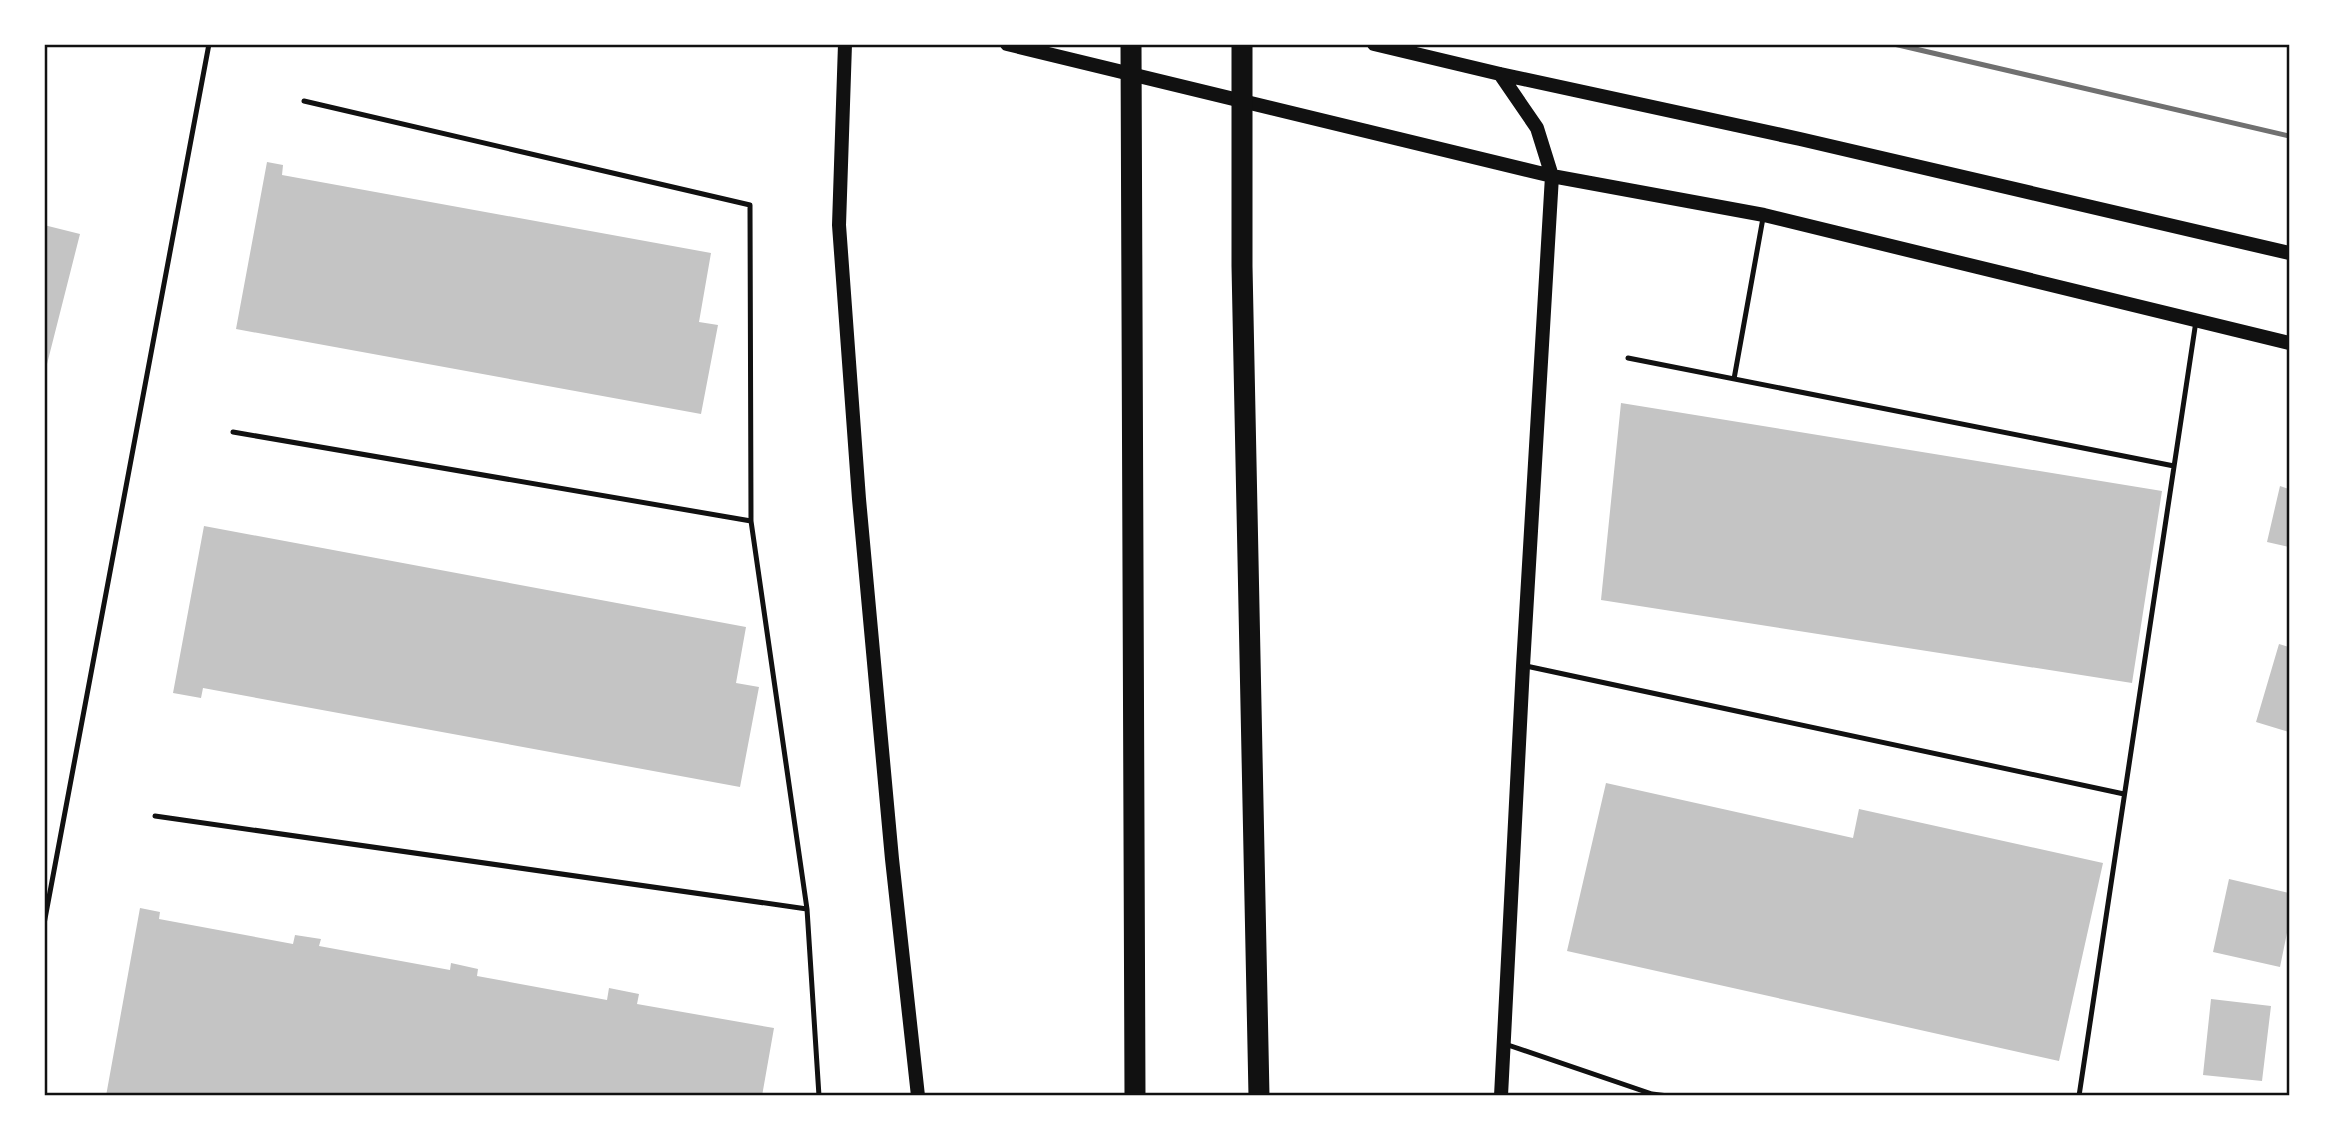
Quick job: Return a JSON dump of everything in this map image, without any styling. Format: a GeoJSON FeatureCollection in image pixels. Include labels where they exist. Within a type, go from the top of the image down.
{"type":"FeatureCollection","features":[{"type":"Feature","properties":{"kind":"highway"},"geometry":{"type":"LineString","coordinates":[[1130,44],[1135,1096]]}},
{"type":"Feature","properties":{"kind":"highway"},"geometry":{"type":"LineString","coordinates":[[1242,44],[1242,266],[1259,1096]]}},
{"type":"Feature","properties":{"kind":"highway"},"geometry":{"type":"LineString","coordinates":[[1243,109],[1254,44]]}},
{"type":"Feature","properties":{"kind":"main road"},"geometry":{"type":"LineString","coordinates":[[845,44],[839,226],[859,499],[891,859],[918,1096]]}},
{"type":"Feature","properties":{"kind":"main road"},"geometry":{"type":"LineString","coordinates":[[1007,44],[1552,176],[1763,215],[2289,343]]}},
{"type":"Feature","properties":{"kind":"main road"},"geometry":{"type":"LineString","coordinates":[[1374,44],[1500,74],[1800,138],[2289,253]]}},
{"type":"Feature","properties":{"kind":"main road"},"geometry":{"type":"LineString","coordinates":[[1500,74],[1537,128],[1552,176],[1501,1096]]}},
{"type":"Feature","properties":{"kind":"lane"},"geometry":{"type":"LineString","coordinates":[[44,924],[209,44]]}},
{"type":"Feature","properties":{"kind":"lane"},"geometry":{"type":"LineString","coordinates":[[303,101],[750,205],[751,521],[807,909],[819,1096]]}},
{"type":"Feature","properties":{"kind":"lane"},"geometry":{"type":"LineString","coordinates":[[1734,379],[1763,215]]}},
{"type":"Feature","properties":{"kind":"lane"},"geometry":{"type":"LineString","coordinates":[[2079,1096],[2196,320]]}},
{"type":"Feature","properties":{"kind":"lane"},"geometry":{"type":"LineString","coordinates":[[1628,358],[2174,466]]}},
{"type":"Feature","properties":{"kind":"lane"},"geometry":{"type":"LineString","coordinates":[[233,432],[751,521]]}},
{"type":"Feature","properties":{"kind":"lane"},"geometry":{"type":"LineString","coordinates":[[1523,666],[2124,794]]}},
{"type":"Feature","properties":{"kind":"lane"},"geometry":{"type":"LineString","coordinates":[[155,816],[807,909]]}},
{"type":"Feature","properties":{"kind":"lane"},"geometry":{"type":"LineString","coordinates":[[1505,1044],[1652,1094],[1668,1096]]}},
{"type":"Feature","properties":{"kind":"building"},"geometry":{"type":"Polygon","coordinates":[[[267,162],[283,165],[282,175],[711,253],[699,322],[718,325],[701,414],[236,329],[267,162]]]}},
{"type":"Feature","properties":{"kind":"building"},"geometry":{"type":"Polygon","coordinates":[[[44,225],[80,234],[45,372],[44,372],[44,225]]]}},
{"type":"Feature","properties":{"kind":"building"},"geometry":{"type":"Polygon","coordinates":[[[1621,403],[2162,491],[2132,683],[1601,600],[1621,403]]]}},
{"type":"Feature","properties":{"kind":"building"},"geometry":{"type":"Polygon","coordinates":[[[2280,486],[2289,489],[2289,547],[2267,542],[2280,486]]]}},
{"type":"Feature","properties":{"kind":"building"},"geometry":{"type":"Polygon","coordinates":[[[204,526],[746,627],[736,683],[759,687],[740,787],[203,688],[201,698],[173,693],[204,526]]]}},
{"type":"Feature","properties":{"kind":"building"},"geometry":{"type":"Polygon","coordinates":[[[2279,644],[2289,647],[2289,732],[2256,722],[2279,644]]]}},
{"type":"Feature","properties":{"kind":"building"},"geometry":{"type":"Polygon","coordinates":[[[1606,783],[1853,838],[1859,809],[2103,863],[2059,1061],[1567,951],[1606,783]]]}},
{"type":"Feature","properties":{"kind":"building"},"geometry":{"type":"Polygon","coordinates":[[[2229,879],[2289,893],[2289,923],[2280,967],[2213,952],[2229,879]]]}},
{"type":"Feature","properties":{"kind":"building"},"geometry":{"type":"Polygon","coordinates":[[[140,908],[160,912],[159,919],[293,944],[295,935],[321,939],[319,946],[450,970],[451,963],[478,969],[477,976],[607,1000],[609,988],[639,994],[637,1004],[774,1028],[762,1096],[106,1096],[140,908]]]}},
{"type":"Feature","properties":{"kind":"building"},"geometry":{"type":"Polygon","coordinates":[[[2211,999],[2271,1006],[2262,1081],[2203,1075],[2211,999]]]}},
{"type":"Feature","properties":{"kind":"railway"},"geometry":{"type":"LineString","coordinates":[[1894,44],[2289,136]]}}]}
